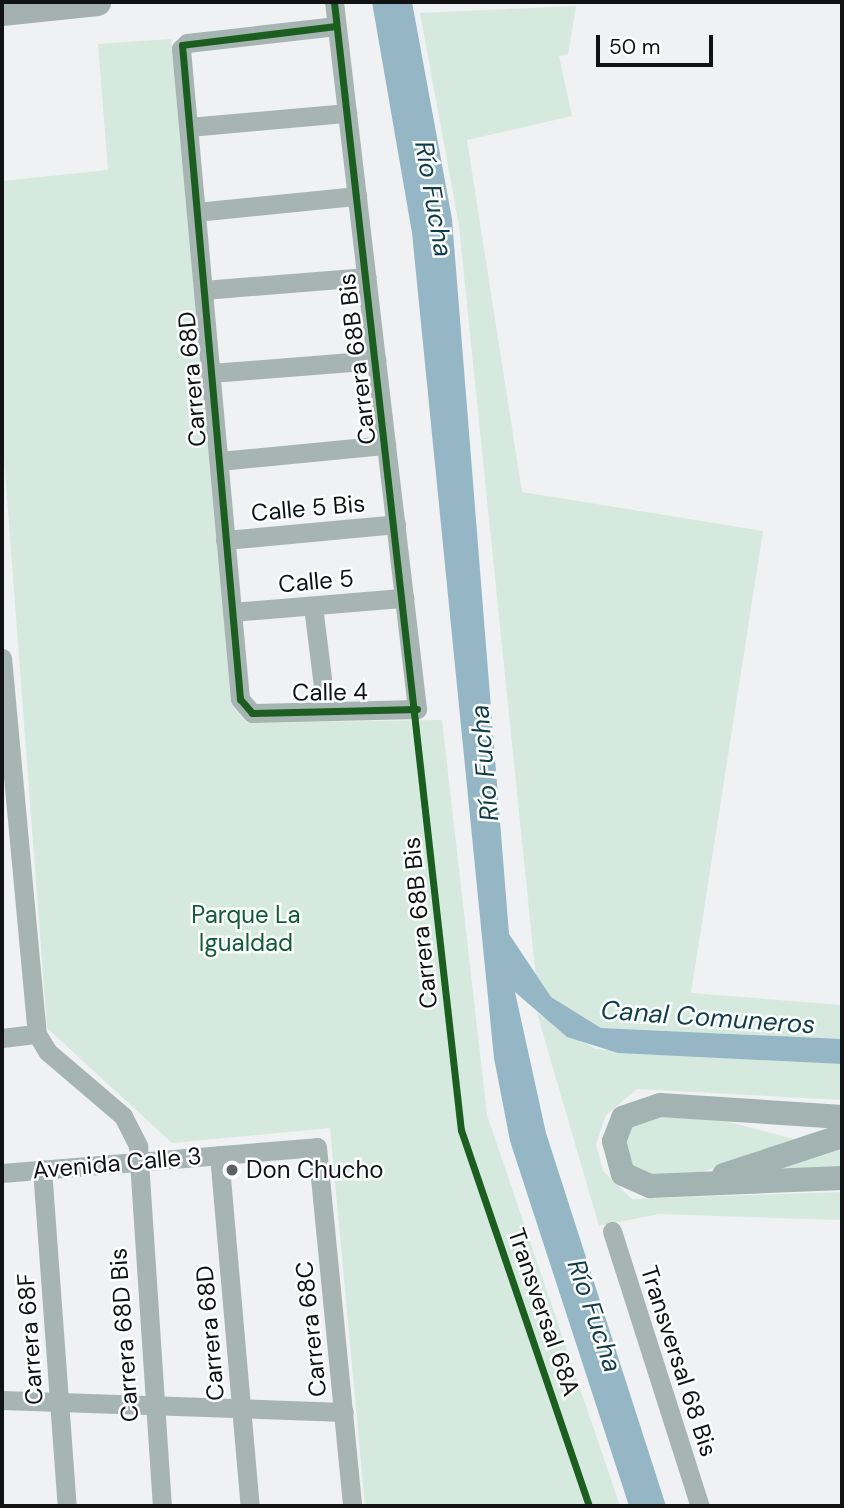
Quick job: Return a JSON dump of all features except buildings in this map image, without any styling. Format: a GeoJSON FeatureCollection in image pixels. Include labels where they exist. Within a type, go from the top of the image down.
{"type":"FeatureCollection","features":[{"type":"Feature","properties":{"kind":"highway"},"geometry":{"type":"LineString","coordinates":[[2,12],[97,2]]}},
{"type":"Feature","properties":{"kind":"main road"},"geometry":{"type":"LineString","coordinates":[[842,1117],[685,1105],[635,1110],[624,1118],[614,1141],[620,1167],[634,1181],[683,1186],[842,1178]]}},
{"type":"Feature","properties":{"kind":"main road"},"geometry":{"type":"LineString","coordinates":[[685,1105],[842,1130]]}},
{"type":"Feature","properties":{"kind":"main road"},"geometry":{"type":"LineString","coordinates":[[683,1186],[842,1136]]}},
{"type":"Feature","properties":{"kind":"street","name":"Carrera 68B Bis"},"geometry":{"type":"LineString","coordinates":[[334,2],[417,709]]}},
{"type":"Feature","properties":{"kind":"street","name":"Carrera 68D"},"geometry":{"type":"LineString","coordinates":[[243,710],[225,540],[182,45],[336,26]]}},
{"type":"Feature","properties":{"kind":"street"},"geometry":{"type":"LineString","coordinates":[[189,127],[347,113]]}},
{"type":"Feature","properties":{"kind":"street"},"geometry":{"type":"LineString","coordinates":[[197,212],[357,196]]}},
{"type":"Feature","properties":{"kind":"street"},"geometry":{"type":"LineString","coordinates":[[203,290],[366,277]]}},
{"type":"Feature","properties":{"kind":"street"},"geometry":{"type":"LineString","coordinates":[[211,373],[376,360]]}},
{"type":"Feature","properties":{"kind":"street"},"geometry":{"type":"LineString","coordinates":[[219,461],[386,445]]}},
{"type":"Feature","properties":{"kind":"street","name":"Calle 5 Bis"},"geometry":{"type":"LineString","coordinates":[[225,540],[396,524]]}},
{"type":"Feature","properties":{"kind":"street","name":"Calle 5"},"geometry":{"type":"LineString","coordinates":[[232,612],[404,598]]}},
{"type":"Feature","properties":{"kind":"street"},"geometry":{"type":"LineString","coordinates":[[313,606],[326,711]]}},
{"type":"Feature","properties":{"kind":"street"},"geometry":{"type":"LineString","coordinates":[[2,658],[37,1034],[2,1038]]}},
{"type":"Feature","properties":{"kind":"street","name":"Calle 4"},"geometry":{"type":"LineString","coordinates":[[243,710],[417,709]]}},
{"type":"Feature","properties":{"kind":"street","name":"Carrera 68D Bis"},"geometry":{"type":"LineString","coordinates":[[37,1034],[48,1052],[132,1126],[162,1506]]}},
{"type":"Feature","properties":{"kind":"street","name":"Avenida Calle 3"},"geometry":{"type":"LineString","coordinates":[[2,1173],[317,1147]]}},
{"type":"Feature","properties":{"kind":"street","name":"Carrera 68C"},"geometry":{"type":"LineString","coordinates":[[317,1147],[352,1506]]}},
{"type":"Feature","properties":{"kind":"street","name":"Carrera 68D"},"geometry":{"type":"LineString","coordinates":[[219,1155],[250,1506]]}},
{"type":"Feature","properties":{"kind":"street","name":"Carrera 68F"},"geometry":{"type":"LineString","coordinates":[[42,1169],[67,1506]]}},
{"type":"Feature","properties":{"kind":"street","name":"Transversal 68 Bis"},"geometry":{"type":"LineString","coordinates":[[612,1231],[700,1506]]}},
{"type":"Feature","properties":{"kind":"street"},"geometry":{"type":"LineString","coordinates":[[2,1400],[154,1403],[344,1412]]}},
{"type":"Feature","properties":{"kind":"green space"},"geometry":{"type":"Polygon","coordinates":[[[576,6],[568,54],[559,56],[572,116],[467,140],[522,492],[763,531],[691,993],[842,1005],[842,1039],[601,1028],[551,997],[536,978],[459,226],[420,13],[576,6]]]}},
{"type":"Feature","properties":{"kind":"green space","name":"Parque La Igualdad"},"geometry":{"type":"Polygon","coordinates":[[[171,39],[232,706],[247,723],[442,720],[487,1115],[620,1506],[365,1506],[330,1128],[172,1143],[47,1028],[2,431],[2,181],[108,170],[98,44],[171,39]]]}},
{"type":"Feature","properties":{"kind":"green space"},"geometry":{"type":"Polygon","coordinates":[[[537,1013],[595,1049],[842,1064],[842,1100],[637,1089],[606,1115],[596,1144],[603,1171],[632,1199],[842,1192],[842,1220],[659,1214],[599,1226],[537,1013]]]}},
{"type":"Feature","properties":{"kind":"green space"},"geometry":{"type":"Polygon","coordinates":[[[646,1115],[702,1115],[794,1139],[683,1179],[635,1174],[621,1137],[646,1115]]]}},
{"type":"Feature","properties":{"kind":"green space"},"geometry":{"type":"Polygon","coordinates":[[[842,1148],[842,1170],[756,1171],[842,1148]]]}},
{"type":"Feature","properties":{"kind":"water","name":"Río Fucha"},"geometry":{"type":"Polygon","coordinates":[[[372,2],[412,2],[452,219],[509,934],[551,997],[601,1028],[842,1039],[842,1064],[618,1053],[567,1037],[515,992],[546,1133],[666,1506],[629,1506],[510,1141],[494,1058],[412,233],[372,2]]]}},
{"type":"Feature","properties":{"kind":"cycle path","name":"Transversal 68A"},"geometry":{"type":"LineString","coordinates":[[334,2],[461,1130],[589,1506]]}},
{"type":"Feature","properties":{"kind":"cycle path"},"geometry":{"type":"LineString","coordinates":[[336,26],[182,45],[240,699],[252,713],[417,709]]}},
{"type":"Feature","properties":{"kind":"place","name":"Don Chucho"},"geometry":{"type":"Point","coordinates":[232,1170]}},
{"type":"Feature","properties":{"kind":"water label","name":"Canal Comuneros"},"geometry":{"type":"Point","coordinates":[708,1018]}}]}
